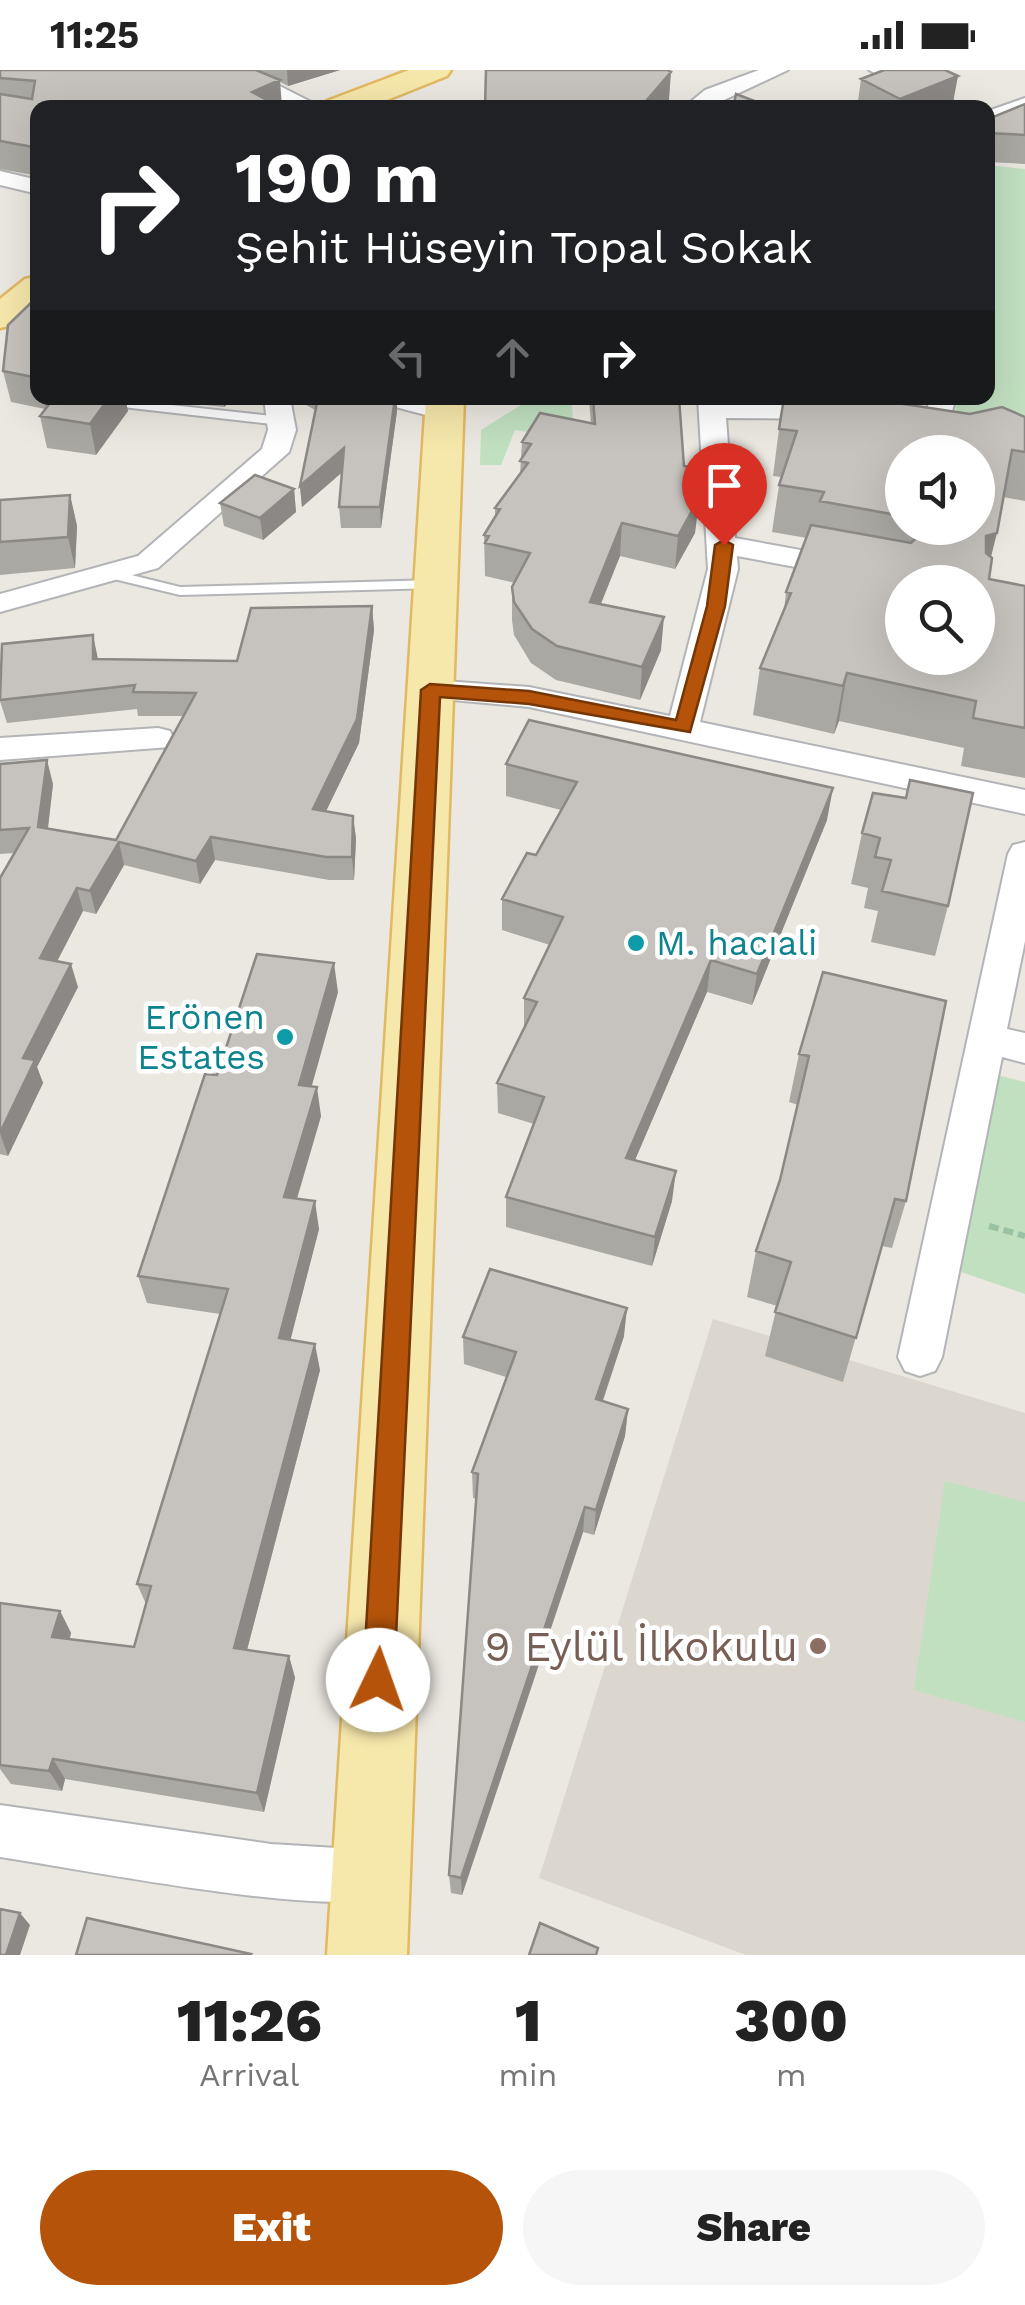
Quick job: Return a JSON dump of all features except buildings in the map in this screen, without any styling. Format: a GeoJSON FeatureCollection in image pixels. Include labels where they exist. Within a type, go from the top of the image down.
{"type":"FeatureCollection","features":[{"type":"Feature","properties":{"kind":"main road"},"geometry":{"type":"LineString","coordinates":[[352,96],[436,70]]}},
{"type":"Feature","properties":{"kind":"main road"},"geometry":{"type":"LineString","coordinates":[[430,100],[430,86],[445,70]]}},
{"type":"Feature","properties":{"kind":"main road"},"geometry":{"type":"LineString","coordinates":[[352,96],[380,100]]}},
{"type":"Feature","properties":{"kind":"main road"},"geometry":{"type":"LineString","coordinates":[[0,293],[30,270]]}},
{"type":"Feature","properties":{"kind":"main road"},"geometry":{"type":"LineString","coordinates":[[0,316],[30,293]]}},
{"type":"Feature","properties":{"kind":"main road"},"geometry":{"type":"LineString","coordinates":[[367,1955],[436,584],[428,405]]}},
{"type":"Feature","properties":{"kind":"street"},"geometry":{"type":"LineString","coordinates":[[231,70],[352,96]]}},
{"type":"Feature","properties":{"kind":"street"},"geometry":{"type":"LineString","coordinates":[[703,100],[778,70]]}},
{"type":"Feature","properties":{"kind":"street"},"geometry":{"type":"LineString","coordinates":[[878,70],[940,100]]}},
{"type":"Feature","properties":{"kind":"street"},"geometry":{"type":"LineString","coordinates":[[995,115],[1025,104]]}},
{"type":"Feature","properties":{"kind":"street"},"geometry":{"type":"LineString","coordinates":[[3,181],[30,186]]}},
{"type":"Feature","properties":{"kind":"street"},"geometry":{"type":"LineString","coordinates":[[683,728],[716,606],[724,545],[712,405]]}},
{"type":"Feature","properties":{"kind":"street"},"geometry":{"type":"LineString","coordinates":[[732,405],[862,414]]}},
{"type":"Feature","properties":{"kind":"street"},"geometry":{"type":"LineString","coordinates":[[936,426],[941,405]]}},
{"type":"Feature","properties":{"kind":"street"},"geometry":{"type":"LineString","coordinates":[[0,602],[115,574],[160,554],[264,464],[280,440],[279,409]]}},
{"type":"Feature","properties":{"kind":"street"},"geometry":{"type":"LineString","coordinates":[[906,421],[972,431]]}},
{"type":"Feature","properties":{"kind":"street"},"geometry":{"type":"LineString","coordinates":[[724,545],[885,574]]}},
{"type":"Feature","properties":{"kind":"street"},"geometry":{"type":"LineString","coordinates":[[430,690],[529,697],[1025,802]]}},
{"type":"Feature","properties":{"kind":"street"},"geometry":{"type":"LineString","coordinates":[[0,750],[158,738]]}},
{"type":"Feature","properties":{"kind":"street"},"geometry":{"type":"LineString","coordinates":[[920,1357],[1025,854]]}},
{"type":"Feature","properties":{"kind":"street"},"geometry":{"type":"LineString","coordinates":[[986,1039],[1025,1048]]}},
{"type":"Feature","properties":{"kind":"street"},"geometry":{"type":"LineString","coordinates":[[0,1831],[271,1870],[369,1877]]}},
{"type":"Feature","properties":{"kind":"lane"},"geometry":{"type":"LineString","coordinates":[[206,405],[279,409]]}},
{"type":"Feature","properties":{"kind":"lane"},"geometry":{"type":"LineString","coordinates":[[115,574],[180,591],[436,584]]}},
{"type":"Feature","properties":{"kind":"shaded area","name":"9 Eylül İlkokulu"},"geometry":{"type":"Polygon","coordinates":[[[713,1319],[1025,1413],[1025,1955],[746,1955],[539,1878],[713,1319]]]}},
{"type":"Feature","properties":{"kind":"green space"},"geometry":{"type":"Polygon","coordinates":[[[995,166],[1025,169],[1025,431],[955,420],[956,405],[995,405],[995,166]]]}},
{"type":"Feature","properties":{"kind":"green space"},"geometry":{"type":"Polygon","coordinates":[[[521,405],[572,405],[575,440],[515,430],[501,465],[480,465],[481,430],[521,405]]]}},
{"type":"Feature","properties":{"kind":"green space"},"geometry":{"type":"Polygon","coordinates":[[[993,1074],[1025,1082],[1025,1294],[958,1271],[993,1074]]]}},
{"type":"Feature","properties":{"kind":"green space"},"geometry":{"type":"Polygon","coordinates":[[[945,1481],[1025,1502],[1025,1722],[914,1690],[945,1481]]]}},
{"type":"Feature","properties":{"kind":"place","name":"M. hacıali"},"geometry":{"type":"Point","coordinates":[636,943]}},
{"type":"Feature","properties":{"kind":"place","name":"Erönen Estates"},"geometry":{"type":"Point","coordinates":[285,1037]}},
{"type":"Feature","properties":{"kind":"place","name":"9 Eylül İlkokulu"},"geometry":{"type":"Point","coordinates":[818,1646]}},
{"type":"Feature","properties":{"kind":"route"},"geometry":{"type":"LineString","coordinates":[[378,1680],[430,690],[529,697],[683,728],[716,606],[724,545]]}}]}
